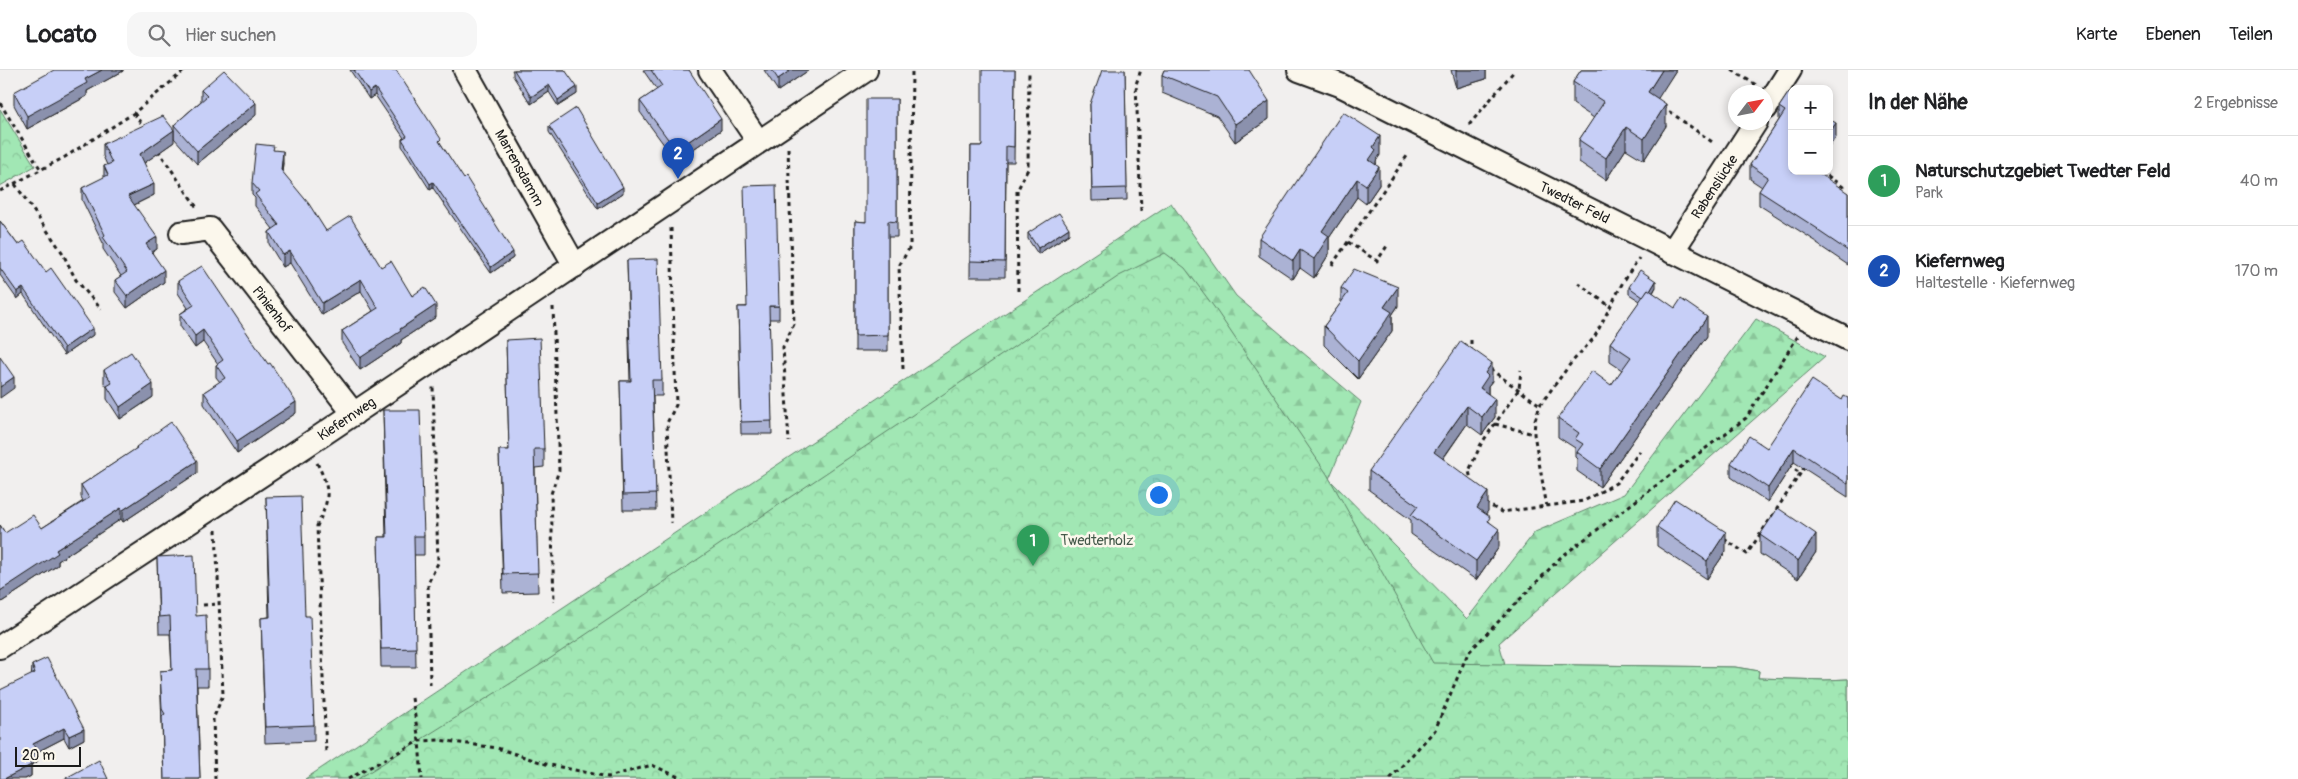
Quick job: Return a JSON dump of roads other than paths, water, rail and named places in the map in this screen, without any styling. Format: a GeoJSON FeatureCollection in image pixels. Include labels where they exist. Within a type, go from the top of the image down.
{"type":"FeatureCollection","features":[{"type":"Feature","properties":{"kind":"street","name":"Marrensdamm"},"geometry":{"type":"LineString","coordinates":[[465,70],[575,266]]}},
{"type":"Feature","properties":{"kind":"street"},"geometry":{"type":"LineString","coordinates":[[710,70],[758,142]]}},
{"type":"Feature","properties":{"kind":"street","name":"Kiefernweg"},"geometry":{"type":"LineString","coordinates":[[0,648],[308,445],[866,70]]}},
{"type":"Feature","properties":{"kind":"street","name":"Twedter Feld"},"geometry":{"type":"LineString","coordinates":[[1299,70],[1343,78],[1453,142],[1848,339]]}},
{"type":"Feature","properties":{"kind":"street"},"geometry":{"type":"LineString","coordinates":[[1773,97],[1790,70]]}},
{"type":"Feature","properties":{"kind":"street","name":"Rabenslücke"},"geometry":{"type":"LineString","coordinates":[[1672,252],[1751,130]]}},
{"type":"Feature","properties":{"kind":"street","name":"Pinienhof"},"geometry":{"type":"LineString","coordinates":[[180,233],[210,228],[354,414]]}},
{"type":"Feature","properties":{"kind":"place","name":"Kiefernweg"},"geometry":{"type":"Point","coordinates":[678,179]}},
{"type":"Feature","properties":{"kind":"place","name":"Naturschutzgebiet Twedter Feld"},"geometry":{"type":"Point","coordinates":[1033,566]}},
{"type":"Feature","properties":{"kind":"park label","name":"Twedterholz"},"geometry":{"type":"Point","coordinates":[1097,540]}}]}
